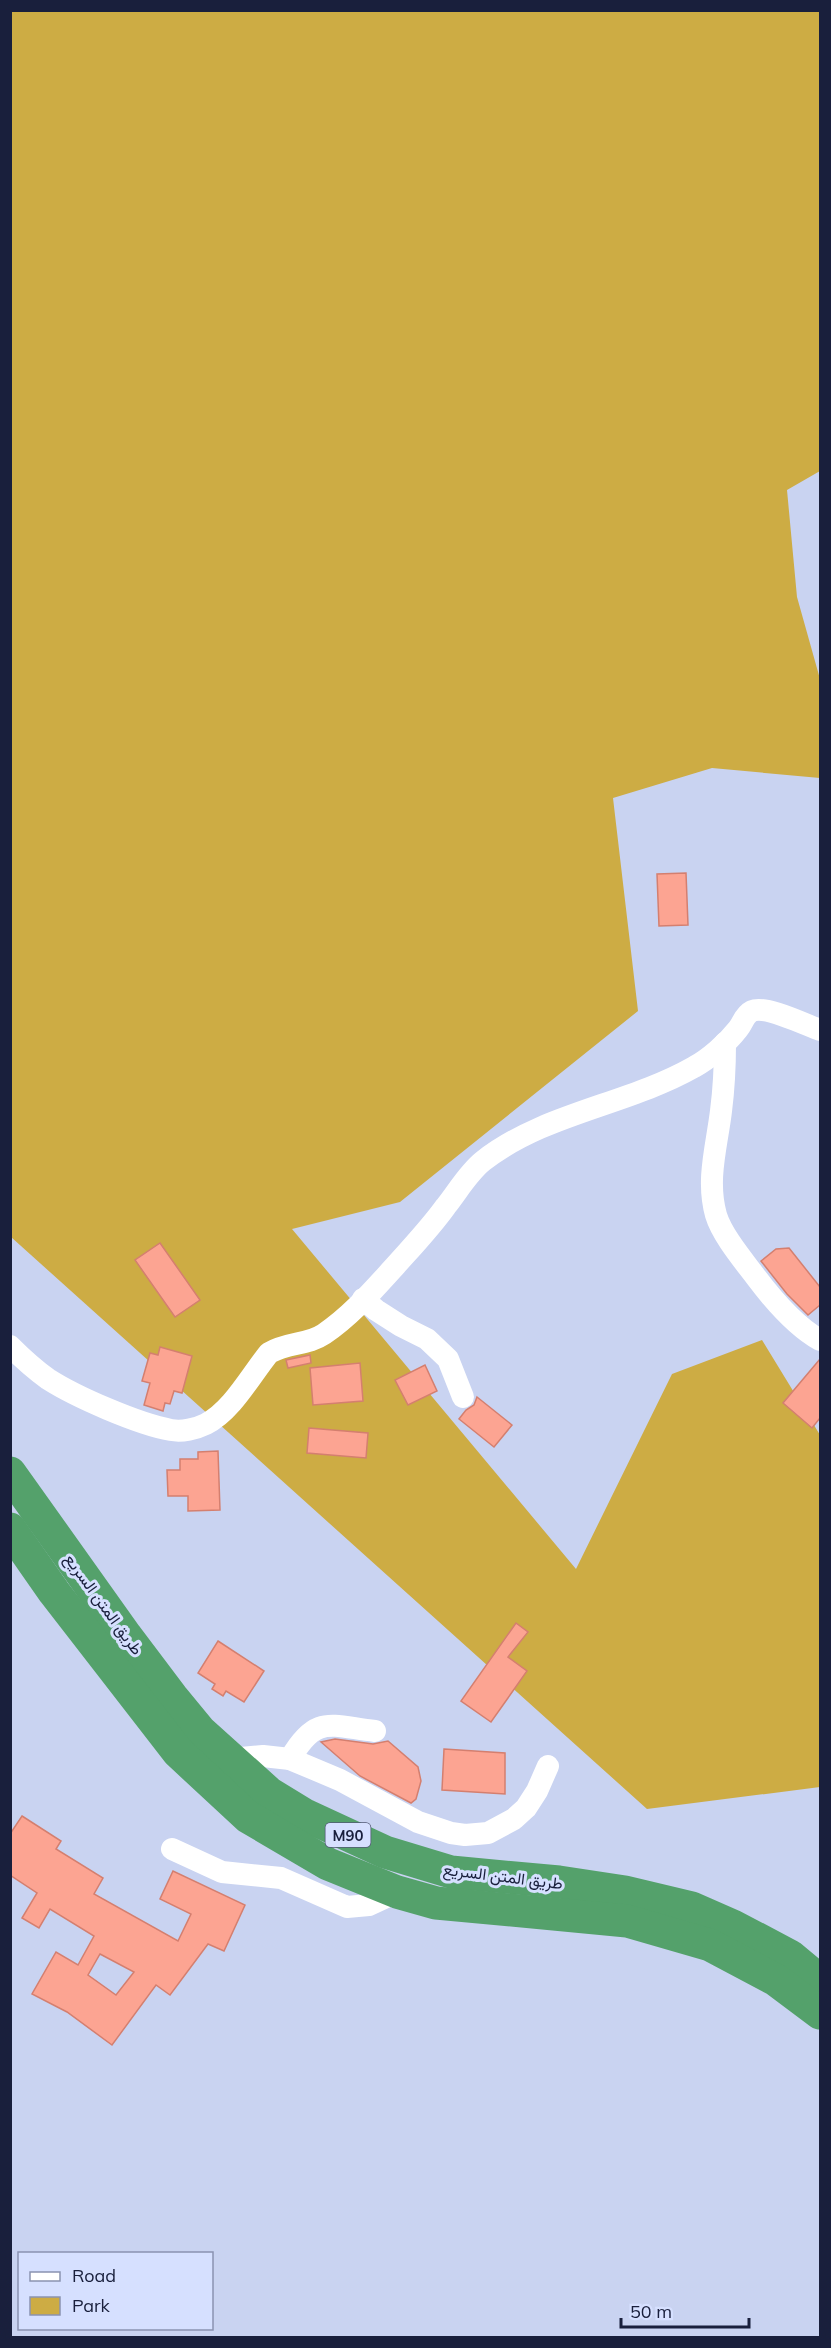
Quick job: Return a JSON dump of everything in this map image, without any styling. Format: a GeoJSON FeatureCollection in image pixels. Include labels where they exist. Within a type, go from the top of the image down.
{"type":"FeatureCollection","features":[{"type":"Feature","properties":{"kind":"highway","name":"طريق المتن السريع"},"geometry":{"type":"LineString","coordinates":[[10,1473],[126,1636],[166,1688],[201,1731],[269,1793],[305,1815],[385,1852],[451,1872],[560,1882],[626,1892],[692,1908],[733,1926],[790,1956],[820,1981]]}},
{"type":"Feature","properties":{"kind":"highway","name":"طريق المتن السريع"},"geometry":{"type":"LineString","coordinates":[[10,1529],[54,1592],[178,1752],[248,1817],[328,1864],[397,1892],[436,1903],[627,1921],[710,1945],[776,1980],[820,2013]]}},
{"type":"Feature","properties":{"kind":"street"},"geometry":{"type":"LineString","coordinates":[[10,1346],[29,1365],[62,1388],[106,1408],[172,1430],[203,1426],[218,1418],[269,1353],[281,1346],[312,1340],[323,1335],[363,1299],[438,1216],[483,1161],[525,1134],[667,1082],[697,1065],[738,1029],[744,1017],[751,1012],[759,1010],[775,1013],[820,1030]]}},
{"type":"Feature","properties":{"kind":"street"},"geometry":{"type":"LineString","coordinates":[[724,1042],[725,1073],[712,1166],[716,1216],[733,1245],[771,1298],[811,1335],[820,1340]]}},
{"type":"Feature","properties":{"kind":"street"},"geometry":{"type":"LineString","coordinates":[[363,1299],[401,1326],[427,1339],[448,1359],[464,1397]]}},
{"type":"Feature","properties":{"kind":"street"},"geometry":{"type":"LineString","coordinates":[[290,1759],[301,1740],[310,1731],[322,1726],[375,1731]]}},
{"type":"Feature","properties":{"kind":"street"},"geometry":{"type":"LineString","coordinates":[[230,1759],[263,1756],[290,1759],[340,1780],[418,1822],[451,1833],[465,1835],[488,1833],[514,1819],[526,1808],[537,1791],[548,1766]]}},
{"type":"Feature","properties":{"kind":"street"},"geometry":{"type":"LineString","coordinates":[[172,1849],[222,1872],[281,1878],[347,1907],[369,1905],[397,1892]]}},
{"type":"Feature","properties":{"kind":"green space"},"geometry":{"type":"Polygon","coordinates":[[[11,11],[820,11],[820,471],[787,490],[797,597],[820,679],[820,778],[712,768],[613,798],[638,1011],[400,1202],[292,1229],[576,1569],[672,1374],[762,1340],[820,1435],[820,1787],[647,1809],[11,1237],[11,11]]]}},
{"type":"Feature","properties":{"kind":"building"},"geometry":{"type":"Polygon","coordinates":[[[686,873],[688,925],[659,926],[657,874],[686,873]]]}},
{"type":"Feature","properties":{"kind":"building"},"geometry":{"type":"Polygon","coordinates":[[[160,1243],[200,1300],[175,1317],[135,1260],[160,1243]]]}},
{"type":"Feature","properties":{"kind":"building"},"geometry":{"type":"Polygon","coordinates":[[[789,1248],[820,1287],[820,1305],[808,1315],[787,1294],[761,1261],[776,1249],[789,1248]]]}},
{"type":"Feature","properties":{"kind":"building"},"geometry":{"type":"Polygon","coordinates":[[[160,1347],[192,1356],[182,1393],[174,1391],[170,1404],[165,1403],[163,1411],[144,1405],[150,1383],[142,1381],[150,1353],[158,1355],[160,1347]]]}},
{"type":"Feature","properties":{"kind":"building"},"geometry":{"type":"Polygon","coordinates":[[[310,1355],[311,1363],[288,1368],[286,1360],[310,1355]]]}},
{"type":"Feature","properties":{"kind":"building"},"geometry":{"type":"Polygon","coordinates":[[[820,1359],[820,1418],[812,1428],[783,1403],[820,1359]]]}},
{"type":"Feature","properties":{"kind":"building"},"geometry":{"type":"Polygon","coordinates":[[[360,1363],[363,1401],[313,1405],[310,1368],[360,1363]]]}},
{"type":"Feature","properties":{"kind":"building"},"geometry":{"type":"Polygon","coordinates":[[[425,1365],[437,1391],[408,1405],[395,1380],[425,1365]]]}},
{"type":"Feature","properties":{"kind":"building"},"geometry":{"type":"Polygon","coordinates":[[[477,1397],[512,1425],[494,1447],[459,1419],[466,1410],[474,1405],[477,1397]]]}},
{"type":"Feature","properties":{"kind":"building"},"geometry":{"type":"Polygon","coordinates":[[[309,1428],[368,1433],[366,1458],[307,1453],[309,1428]]]}},
{"type":"Feature","properties":{"kind":"building"},"geometry":{"type":"Polygon","coordinates":[[[218,1451],[220,1510],[188,1511],[188,1496],[168,1496],[167,1470],[180,1470],[180,1459],[198,1459],[198,1452],[218,1451]]]}},
{"type":"Feature","properties":{"kind":"building"},"geometry":{"type":"Polygon","coordinates":[[[516,1623],[528,1632],[508,1657],[527,1671],[491,1722],[461,1701],[516,1623]]]}},
{"type":"Feature","properties":{"kind":"building"},"geometry":{"type":"Polygon","coordinates":[[[218,1641],[264,1671],[244,1702],[226,1691],[223,1696],[212,1689],[215,1684],[198,1673],[218,1641]]]}},
{"type":"Feature","properties":{"kind":"building"},"geometry":{"type":"Polygon","coordinates":[[[335,1739],[373,1744],[388,1741],[418,1767],[421,1781],[416,1799],[411,1803],[360,1776],[321,1742],[335,1739]]]}},
{"type":"Feature","properties":{"kind":"building"},"geometry":{"type":"Polygon","coordinates":[[[444,1749],[505,1753],[505,1794],[442,1790],[444,1749]]]}},
{"type":"Feature","properties":{"kind":"building"},"geometry":{"type":"Polygon","coordinates":[[[22,1816],[61,1841],[56,1849],[103,1878],[94,1894],[178,1941],[191,1914],[160,1899],[173,1871],[245,1905],[224,1951],[208,1944],[170,1995],[156,1985],[112,2045],[67,2012],[32,1994],[56,1952],[78,1965],[94,1936],[50,1909],[39,1928],[22,1918],[37,1893],[10,1875],[10,1834],[22,1816]],[[100,1954],[88,1975],[116,1995],[134,1972],[100,1954]]]}}]}
